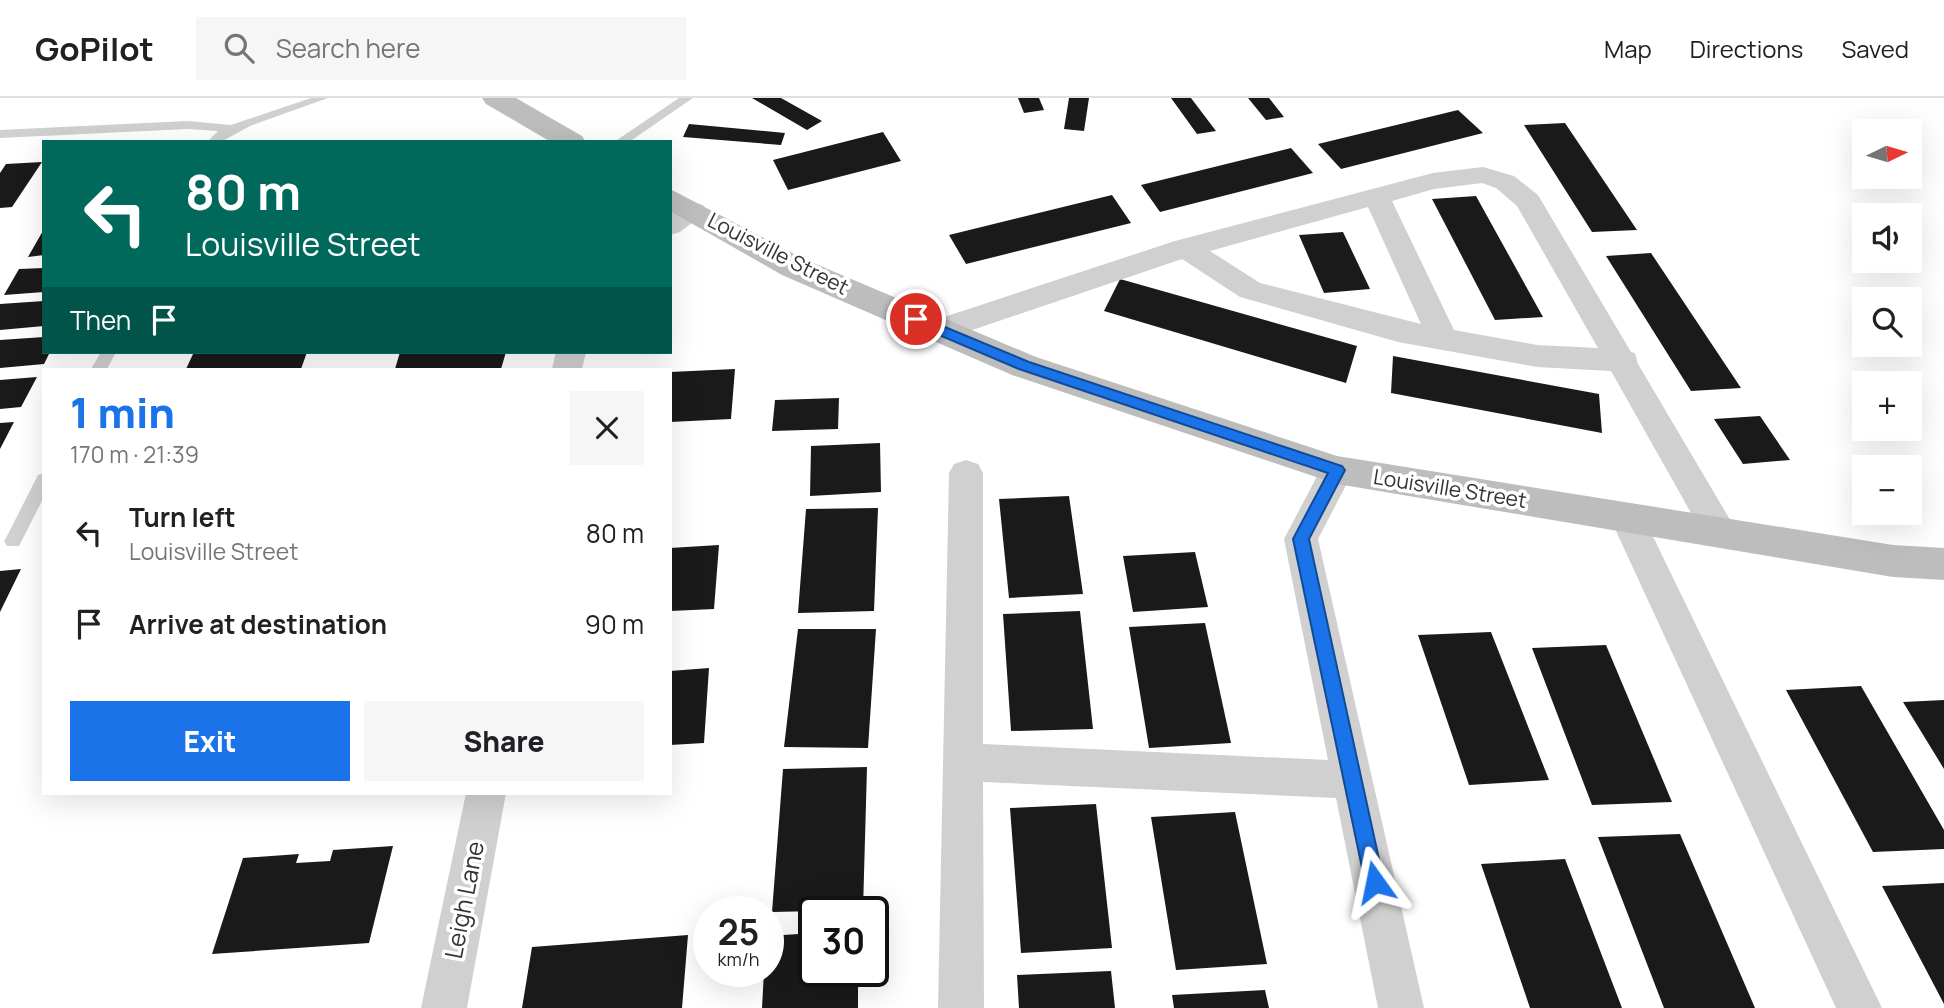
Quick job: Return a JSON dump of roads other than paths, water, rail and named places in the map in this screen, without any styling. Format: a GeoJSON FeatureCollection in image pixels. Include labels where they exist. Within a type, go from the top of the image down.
{"type":"FeatureCollection","features":[{"type":"Feature","properties":{"kind":"main road"},"geometry":{"type":"LineString","coordinates":[[496,98],[569,140]]}},
{"type":"Feature","properties":{"kind":"main road","name":"Louisville Street"},"geometry":{"type":"LineString","coordinates":[[678,211],[793,267],[1024,366],[1337,470],[1893,561],[1944,564]]}},
{"type":"Feature","properties":{"kind":"street"},"geometry":{"type":"LineString","coordinates":[[940,330],[1185,248],[1433,181],[1483,175],[1505,182],[1528,201],[1624,361],[1720,533]]}},
{"type":"Feature","properties":{"kind":"street"},"geometry":{"type":"LineString","coordinates":[[1376,196],[1443,339]]}},
{"type":"Feature","properties":{"kind":"street"},"geometry":{"type":"LineString","coordinates":[[1185,248],[1250,290],[1398,331],[1536,356],[1624,361]]}},
{"type":"Feature","properties":{"kind":"street"},"geometry":{"type":"LineString","coordinates":[[1337,470],[1301,539],[1401,1008]]}},
{"type":"Feature","properties":{"kind":"street"},"geometry":{"type":"LineString","coordinates":[[961,1008],[966,473]]}},
{"type":"Feature","properties":{"kind":"street"},"geometry":{"type":"LineString","coordinates":[[1627,518],[1859,1008]]}},
{"type":"Feature","properties":{"kind":"street"},"geometry":{"type":"LineString","coordinates":[[964,762],[1353,780]]}},
{"type":"Feature","properties":{"kind":"street","name":"Leigh Lane"},"geometry":{"type":"LineString","coordinates":[[444,1008],[486,795]]}},
{"type":"Feature","properties":{"kind":"lane"},"geometry":{"type":"LineString","coordinates":[[0,134],[188,125],[228,128],[282,114],[322,98]]}},
{"type":"Feature","properties":{"kind":"lane"},"geometry":{"type":"LineString","coordinates":[[623,140],[687,98]]}},
{"type":"Feature","properties":{"kind":"lane"},"geometry":{"type":"LineString","coordinates":[[215,140],[228,128]]}},
{"type":"Feature","properties":{"kind":"lane"},"geometry":{"type":"LineString","coordinates":[[13,541],[42,484]]}}]}
